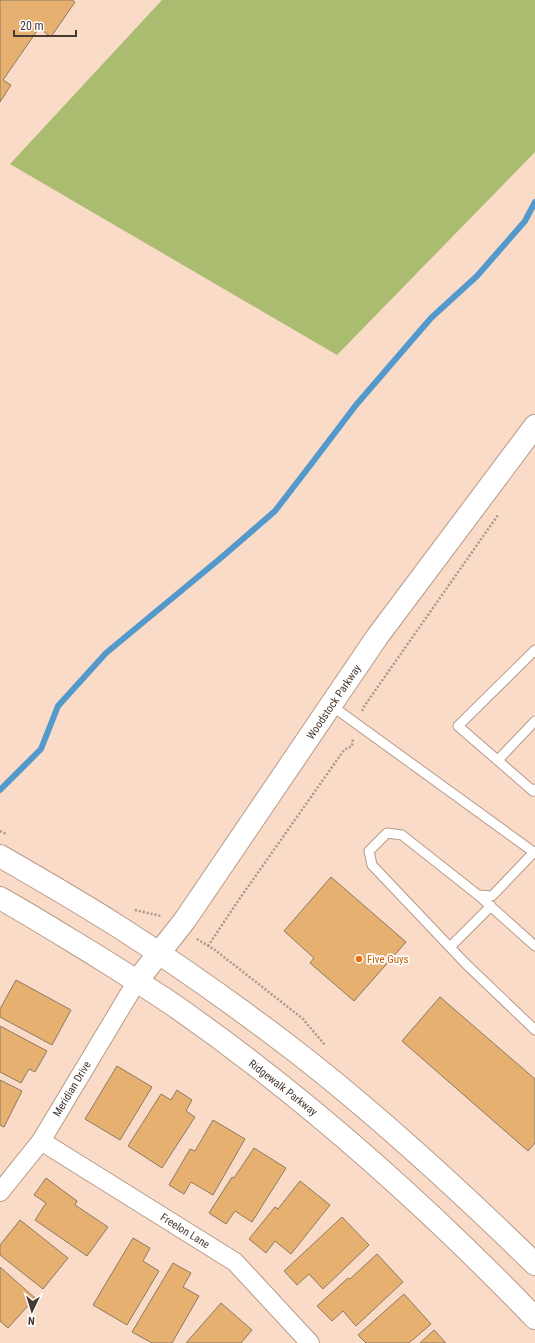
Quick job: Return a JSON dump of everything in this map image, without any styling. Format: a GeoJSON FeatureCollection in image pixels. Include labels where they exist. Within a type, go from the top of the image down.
{"type":"FeatureCollection","features":[{"type":"Feature","properties":{"kind":"main road","name":"Woodstock Parkway"},"geometry":{"type":"LineString","coordinates":[[137,981],[189,913],[332,706],[377,637],[535,426]]}},
{"type":"Feature","properties":{"kind":"main road"},"geometry":{"type":"LineString","coordinates":[[0,856],[58,889],[159,953],[287,1045],[331,1080],[444,1177],[535,1264]]}},
{"type":"Feature","properties":{"kind":"main road","name":"Ridgewalk Parkway"},"geometry":{"type":"LineString","coordinates":[[0,898],[137,981],[246,1059],[327,1123],[395,1183],[456,1239],[535,1318]]}},
{"type":"Feature","properties":{"kind":"street","name":"Meridian Drive"},"geometry":{"type":"LineString","coordinates":[[0,1192],[41,1141],[137,981]]}},
{"type":"Feature","properties":{"kind":"street","name":"Freelon Lane"},"geometry":{"type":"LineString","coordinates":[[41,1141],[235,1262],[310,1343]]}},
{"type":"Feature","properties":{"kind":"lane"},"geometry":{"type":"LineString","coordinates":[[534,791],[458,726],[535,650]]}},
{"type":"Feature","properties":{"kind":"lane"},"geometry":{"type":"LineString","coordinates":[[332,706],[534,853],[492,896],[478,895]]}},
{"type":"Feature","properties":{"kind":"lane"},"geometry":{"type":"LineString","coordinates":[[498,760],[535,721]]}},
{"type":"Feature","properties":{"kind":"lane"},"geometry":{"type":"LineString","coordinates":[[535,946],[478,895],[402,835],[386,833],[369,851],[372,865],[450,947],[535,1030]]}},
{"type":"Feature","properties":{"kind":"lane"},"geometry":{"type":"LineString","coordinates":[[450,947],[490,906]]}},
{"type":"Feature","properties":{"kind":"path"},"geometry":{"type":"LineString","coordinates":[[208,946],[344,750],[352,746],[353,736],[365,705],[500,511]]}},
{"type":"Feature","properties":{"kind":"green space"},"geometry":{"type":"Polygon","coordinates":[[[162,0],[535,0],[535,152],[337,355],[10,164],[162,0]]]}},
{"type":"Feature","properties":{"kind":"building"},"geometry":{"type":"Polygon","coordinates":[[[0,0],[72,0],[75,2],[51,37],[39,28],[3,80],[11,85],[0,102],[0,0]]]}},
{"type":"Feature","properties":{"kind":"building"},"geometry":{"type":"Polygon","coordinates":[[[331,877],[406,942],[354,1001],[310,963],[314,958],[284,931],[331,877]]]}},
{"type":"Feature","properties":{"kind":"building"},"geometry":{"type":"Polygon","coordinates":[[[16,980],[71,1010],[52,1045],[0,1017],[0,1009],[16,980]]]}},
{"type":"Feature","properties":{"kind":"building"},"geometry":{"type":"Polygon","coordinates":[[[440,997],[535,1079],[535,1143],[528,1151],[402,1041],[440,997]]]}},
{"type":"Feature","properties":{"kind":"building"},"geometry":{"type":"Polygon","coordinates":[[[0,1026],[47,1051],[35,1072],[29,1069],[21,1083],[0,1072],[0,1026]]]}},
{"type":"Feature","properties":{"kind":"building"},"geometry":{"type":"Polygon","coordinates":[[[117,1066],[152,1087],[120,1140],[85,1119],[117,1066]]]}},
{"type":"Feature","properties":{"kind":"building"},"geometry":{"type":"Polygon","coordinates":[[[0,1080],[22,1091],[4,1127],[0,1125],[0,1080]]]}},
{"type":"Feature","properties":{"kind":"building"},"geometry":{"type":"Polygon","coordinates":[[[177,1090],[192,1100],[186,1111],[195,1117],[162,1168],[128,1146],[161,1094],[171,1100],[177,1090]]]}},
{"type":"Feature","properties":{"kind":"building"},"geometry":{"type":"Polygon","coordinates":[[[213,1120],[245,1139],[213,1195],[191,1182],[184,1194],[169,1185],[190,1149],[195,1151],[213,1120]]]}},
{"type":"Feature","properties":{"kind":"building"},"geometry":{"type":"Polygon","coordinates":[[[254,1148],[286,1168],[252,1222],[235,1211],[226,1224],[209,1213],[232,1177],[234,1178],[254,1148]]]}},
{"type":"Feature","properties":{"kind":"building"},"geometry":{"type":"Polygon","coordinates":[[[46,1178],[77,1201],[75,1205],[108,1227],[87,1256],[35,1220],[46,1203],[34,1195],[46,1178]]]}},
{"type":"Feature","properties":{"kind":"building"},"geometry":{"type":"Polygon","coordinates":[[[300,1181],[330,1205],[291,1254],[275,1241],[266,1253],[249,1239],[275,1207],[278,1209],[300,1181]]]}},
{"type":"Feature","properties":{"kind":"building"},"geometry":{"type":"Polygon","coordinates":[[[342,1217],[369,1245],[323,1289],[309,1274],[297,1285],[284,1271],[342,1217]]]}},
{"type":"Feature","properties":{"kind":"building"},"geometry":{"type":"Polygon","coordinates":[[[20,1220],[68,1258],[43,1289],[0,1255],[0,1245],[20,1220]]]}},
{"type":"Feature","properties":{"kind":"building"},"geometry":{"type":"Polygon","coordinates":[[[133,1238],[150,1248],[143,1261],[159,1271],[127,1325],[93,1305],[133,1238]]]}},
{"type":"Feature","properties":{"kind":"building"},"geometry":{"type":"Polygon","coordinates":[[[377,1254],[403,1282],[356,1326],[343,1311],[332,1321],[317,1306],[348,1278],[350,1279],[377,1254]]]}},
{"type":"Feature","properties":{"kind":"building"},"geometry":{"type":"Polygon","coordinates":[[[173,1263],[191,1273],[183,1287],[199,1296],[172,1343],[152,1343],[132,1332],[173,1263]]]}},
{"type":"Feature","properties":{"kind":"building"},"geometry":{"type":"Polygon","coordinates":[[[0,1267],[35,1298],[8,1328],[0,1321],[0,1267]]]}},
{"type":"Feature","properties":{"kind":"building"},"geometry":{"type":"Polygon","coordinates":[[[404,1294],[431,1324],[409,1343],[366,1343],[358,1335],[404,1294]]]}},
{"type":"Feature","properties":{"kind":"building"},"geometry":{"type":"Polygon","coordinates":[[[221,1303],[252,1330],[241,1343],[186,1343],[221,1303]]]}},
{"type":"Feature","properties":{"kind":"building"},"geometry":{"type":"Polygon","coordinates":[[[434,1330],[446,1343],[420,1343],[434,1330]]]}},
{"type":"Feature","properties":{"kind":"waterway"},"geometry":{"type":"LineString","coordinates":[[0,790],[41,749],[58,706],[106,653],[275,511],[356,405],[431,318],[477,276],[525,221],[535,202]]}},
{"type":"Feature","properties":{"kind":"place","name":"Five Guys"},"geometry":{"type":"Point","coordinates":[359,959]}}]}
